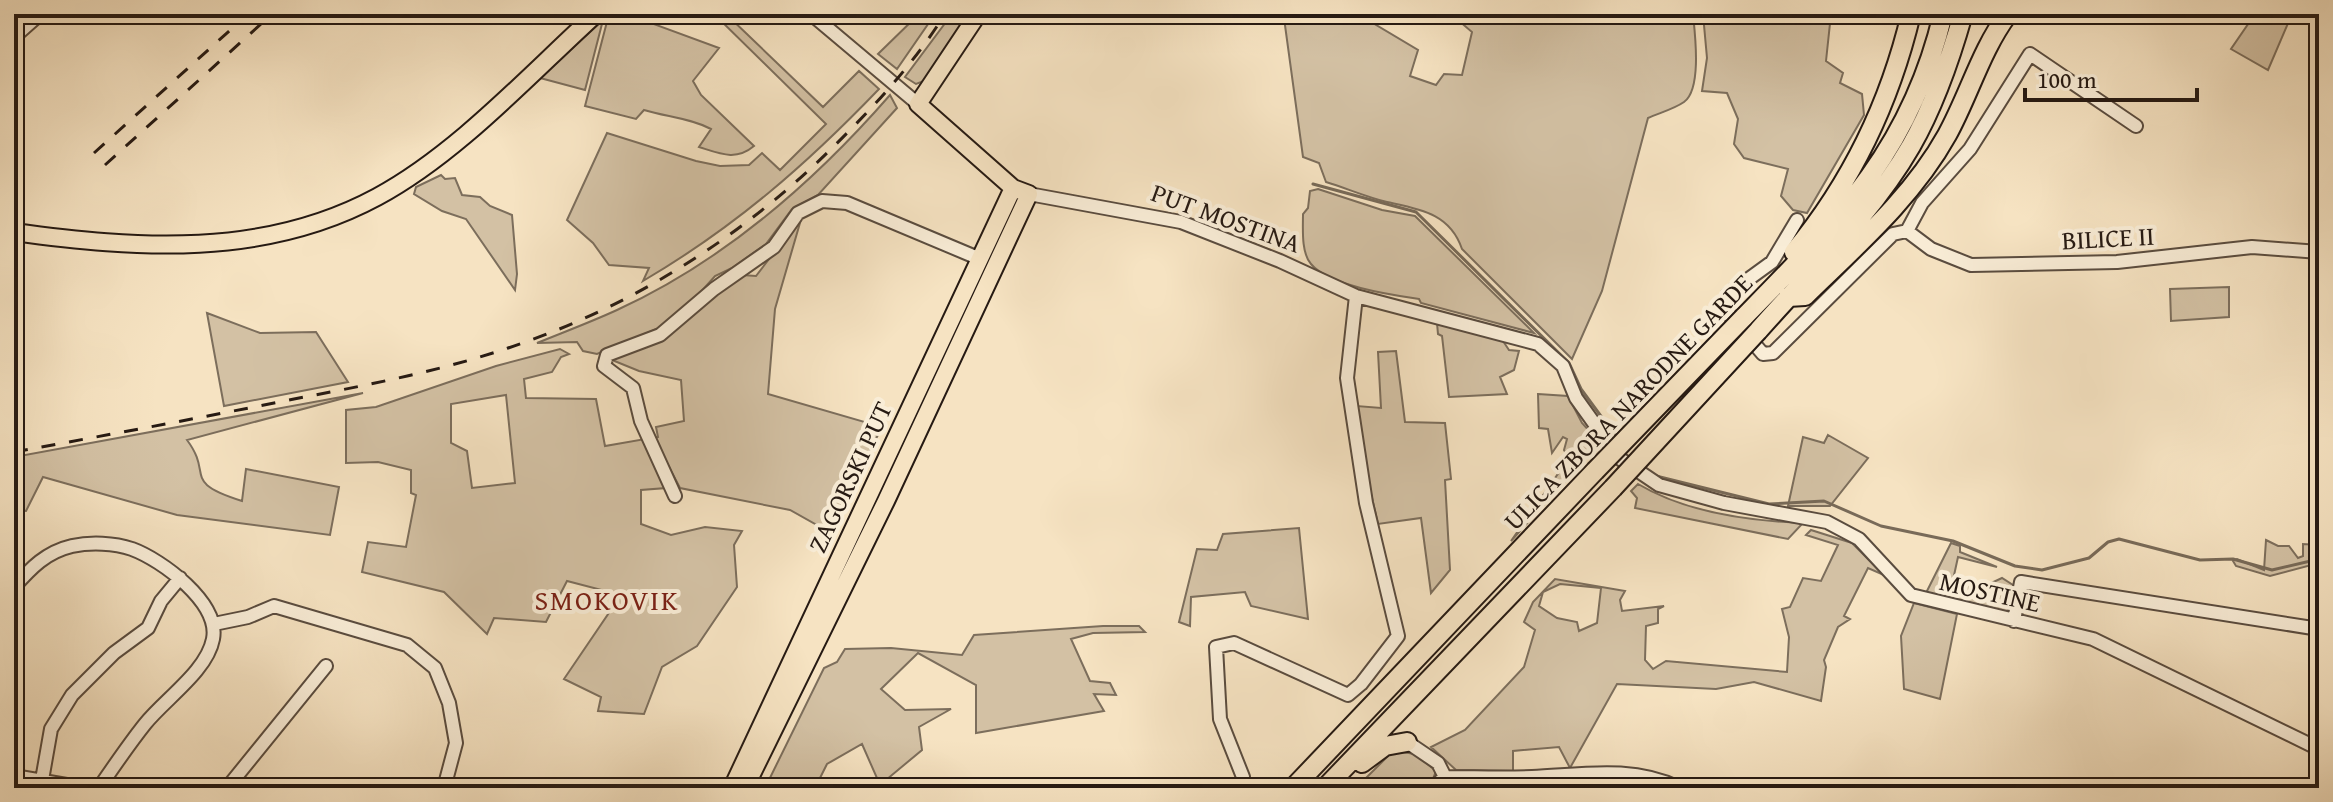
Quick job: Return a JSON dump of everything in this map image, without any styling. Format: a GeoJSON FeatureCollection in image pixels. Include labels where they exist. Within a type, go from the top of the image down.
{"type":"FeatureCollection","features":[{"type":"Feature","properties":{"kind":"highway"},"geometry":{"type":"LineString","coordinates":[[1751,324],[1760,288],[1815,225],[1866,144],[1893,81],[1911,14]]}},
{"type":"Feature","properties":{"kind":"highway","name":"ULICA ZBORA NARODNE GARDE"},"geometry":{"type":"LineString","coordinates":[[1325,788],[1613,488],[1834,225],[1869,181],[1915,99],[1943,14]]}},
{"type":"Feature","properties":{"kind":"highway","name":"ULICA ZBORA NARODNE GARDE"},"geometry":{"type":"LineString","coordinates":[[1293,788],[1595,471],[1751,324],[1788,297],[1888,181],[1911,146],[1948,66],[1963,14]]}},
{"type":"Feature","properties":{"kind":"highway"},"geometry":{"type":"LineString","coordinates":[[1788,297],[1805,296],[1915,197],[1996,30],[2008,14]]}},
{"type":"Feature","properties":{"kind":"highway"},"geometry":{"type":"LineString","coordinates":[[1341,773],[1370,759],[1385,746],[1407,742]]}},
{"type":"Feature","properties":{"kind":"main road"},"geometry":{"type":"LineString","coordinates":[[14,232],[84,242],[175,245],[240,242],[304,227],[377,197],[444,151],[596,14]]}},
{"type":"Feature","properties":{"kind":"main road"},"geometry":{"type":"LineString","coordinates":[[978,14],[918,104],[1021,191]]}},
{"type":"Feature","properties":{"kind":"main road","name":"ZAGORSKI PUT"},"geometry":{"type":"LineString","coordinates":[[732,788],[978,258],[1021,191]]}},
{"type":"Feature","properties":{"kind":"main road","name":"ZAGORSKI PUT"},"geometry":{"type":"LineString","coordinates":[[745,788],[886,501],[1021,191]]}},
{"type":"Feature","properties":{"kind":"street"},"geometry":{"type":"LineString","coordinates":[[14,37],[40,14]]}},
{"type":"Feature","properties":{"kind":"street"},"geometry":{"type":"LineString","coordinates":[[811,14],[918,104]]}},
{"type":"Feature","properties":{"kind":"street"},"geometry":{"type":"LineString","coordinates":[[1797,220],[1772,262],[1728,294],[1726,311],[1763,354],[1773,353],[1893,234],[1907,231],[1915,197],[1970,149],[2030,54],[2136,126]]}},
{"type":"Feature","properties":{"kind":"street","name":"PUT MOSTINA"},"geometry":{"type":"LineString","coordinates":[[1021,191],[1181,222],[1280,261],[1356,296],[1538,344],[1563,366],[1576,398],[1619,458]]}},
{"type":"Feature","properties":{"kind":"street"},"geometry":{"type":"LineString","coordinates":[[675,496],[641,421],[633,388],[604,366],[607,355],[660,335],[714,289],[774,247],[798,213],[822,201],[847,203],[978,258]]}},
{"type":"Feature","properties":{"kind":"street","name":"BILICE II"},"geometry":{"type":"LineString","coordinates":[[1907,231],[1931,249],[1971,265],[2117,262],[2252,247],[2319,252]]}},
{"type":"Feature","properties":{"kind":"street"},"geometry":{"type":"LineString","coordinates":[[1243,777],[1220,719],[1216,647],[1234,643],[1345,694],[1361,684],[1398,636],[1366,503],[1347,378],[1356,296]]}},
{"type":"Feature","properties":{"kind":"street","name":"MOSTINE"},"geometry":{"type":"LineString","coordinates":[[1619,458],[1659,485],[1724,503],[1827,522],[1859,539],[1911,595],[2093,639],[2319,749]]}},
{"type":"Feature","properties":{"kind":"street"},"geometry":{"type":"LineString","coordinates":[[14,587],[39,559],[71,546],[106,543],[132,549],[180,578],[194,592],[214,624],[213,641],[199,665],[147,722],[99,788]]}},
{"type":"Feature","properties":{"kind":"street"},"geometry":{"type":"LineString","coordinates":[[42,780],[51,729],[72,695],[114,653],[148,628],[161,601],[180,578]]}},
{"type":"Feature","properties":{"kind":"street"},"geometry":{"type":"LineString","coordinates":[[2014,621],[2021,582],[2319,629]]}},
{"type":"Feature","properties":{"kind":"street"},"geometry":{"type":"LineString","coordinates":[[214,624],[248,617],[274,606],[407,645],[435,668],[449,703],[456,743],[444,788]]}},
{"type":"Feature","properties":{"kind":"street"},"geometry":{"type":"LineString","coordinates":[[227,788],[326,666]]}},
{"type":"Feature","properties":{"kind":"street"},"geometry":{"type":"LineString","coordinates":[[1407,742],[1438,763],[1445,777]]}},
{"type":"Feature","properties":{"kind":"street"},"geometry":{"type":"LineString","coordinates":[[1432,788],[1445,777],[1493,778],[1586,772],[1631,775],[1679,788]]}},
{"type":"Feature","properties":{"kind":"street"},"geometry":{"type":"LineString","coordinates":[[14,776],[84,788]]}},
{"type":"Feature","properties":{"kind":"shaded area"},"geometry":{"type":"Polygon","coordinates":[[[609,14],[639,14],[648,22],[719,48],[693,81],[701,95],[754,146],[734,155],[721,154],[699,147],[711,129],[695,122],[644,110],[636,119],[585,106],[609,14]]]}},
{"type":"Feature","properties":{"kind":"shaded area"},"geometry":{"type":"Polygon","coordinates":[[[714,14],[726,14],[823,107],[859,71],[879,89],[797,169],[739,217],[643,281],[649,268],[609,265],[593,243],[567,220],[607,133],[720,166],[749,165],[762,153],[780,170],[826,124],[714,14]]]}},
{"type":"Feature","properties":{"kind":"shaded area"},"geometry":{"type":"Polygon","coordinates":[[[919,14],[935,14],[897,69],[878,54],[919,14]]]}},
{"type":"Feature","properties":{"kind":"shaded area"},"geometry":{"type":"Polygon","coordinates":[[[952,14],[970,14],[924,81],[916,84],[905,77],[952,14]]]}},
{"type":"Feature","properties":{"kind":"shaded area"},"geometry":{"type":"Polygon","coordinates":[[[1290,14],[1366,19],[1418,50],[1410,76],[1436,85],[1444,74],[1462,75],[1472,32],[1451,14],[1693,14],[1696,61],[1690,95],[1684,102],[1648,118],[1602,291],[1572,359],[1462,249],[1450,227],[1441,220],[1422,210],[1379,200],[1326,182],[1319,163],[1303,157],[1284,18],[1290,14]]]}},
{"type":"Feature","properties":{"kind":"shaded area"},"geometry":{"type":"Polygon","coordinates":[[[1703,14],[1831,14],[1826,61],[1843,73],[1840,83],[1862,94],[1864,115],[1807,213],[1793,210],[1781,196],[1788,169],[1744,158],[1734,144],[1738,119],[1727,93],[1702,91],[1707,58],[1703,14]]]}},
{"type":"Feature","properties":{"kind":"shaded area"},"geometry":{"type":"Polygon","coordinates":[[[2255,14],[2292,14],[2268,70],[2231,49],[2255,14]]]}},
{"type":"Feature","properties":{"kind":"shaded area"},"geometry":{"type":"Polygon","coordinates":[[[603,20],[585,90],[540,78],[603,20]]]}},
{"type":"Feature","properties":{"kind":"shaded area"},"geometry":{"type":"Polygon","coordinates":[[[890,95],[897,108],[818,195],[792,209],[766,244],[715,276],[659,328],[597,354],[583,351],[577,342],[537,343],[656,291],[730,244],[798,188],[890,95]]]}},
{"type":"Feature","properties":{"kind":"shaded area"},"geometry":{"type":"Polygon","coordinates":[[[441,175],[445,179],[455,178],[462,195],[480,197],[490,206],[512,215],[517,274],[515,290],[466,219],[442,211],[414,194],[416,187],[441,175]]]}},
{"type":"Feature","properties":{"kind":"shaded area"},"geometry":{"type":"Polygon","coordinates":[[[1318,189],[1382,210],[1415,216],[1534,333],[1421,303],[1419,299],[1346,284],[1320,272],[1308,259],[1303,233],[1303,214],[1308,208],[1310,191],[1318,189]]]}},
{"type":"Feature","properties":{"kind":"shaded area"},"geometry":{"type":"Polygon","coordinates":[[[802,216],[775,309],[768,394],[882,427],[861,468],[853,470],[833,534],[790,510],[680,488],[654,438],[658,437],[656,427],[684,421],[681,380],[639,371],[612,360],[742,275],[756,276],[802,216]]]}},
{"type":"Feature","properties":{"kind":"shaded area"},"geometry":{"type":"Polygon","coordinates":[[[2229,287],[2229,317],[2171,321],[2170,289],[2229,287]]]}},
{"type":"Feature","properties":{"kind":"shaded area"},"geometry":{"type":"Polygon","coordinates":[[[207,313],[260,333],[316,332],[348,382],[224,406],[207,313]]]}},
{"type":"Feature","properties":{"kind":"shaded area"},"geometry":{"type":"Polygon","coordinates":[[[1437,323],[1503,341],[1509,350],[1519,351],[1514,370],[1500,377],[1507,394],[1449,397],[1442,336],[1438,334],[1437,323]]]}},
{"type":"Feature","properties":{"kind":"shaded area"},"geometry":{"type":"Polygon","coordinates":[[[560,349],[569,354],[561,357],[552,372],[524,379],[526,398],[596,399],[605,446],[645,439],[666,488],[641,490],[641,524],[671,535],[705,527],[742,531],[734,545],[737,587],[697,646],[662,667],[644,714],[598,711],[601,697],[564,679],[621,595],[567,581],[546,622],[494,618],[487,634],[444,592],[362,572],[368,542],[406,547],[416,495],[411,493],[411,470],[378,462],[346,463],[346,410],[376,407],[496,366],[560,349]],[[506,395],[451,404],[451,443],[467,451],[472,488],[515,483],[506,395]]]}},
{"type":"Feature","properties":{"kind":"shaded area"},"geometry":{"type":"Polygon","coordinates":[[[1396,351],[1405,422],[1445,423],[1451,479],[1445,480],[1450,570],[1431,593],[1421,518],[1378,524],[1364,463],[1357,406],[1381,408],[1378,352],[1396,351]]]}},
{"type":"Feature","properties":{"kind":"shaded area"},"geometry":{"type":"Polygon","coordinates":[[[363,393],[187,440],[195,452],[204,482],[242,501],[246,469],[339,487],[330,535],[177,515],[43,477],[26,511],[14,510],[14,457],[363,393]]]}},
{"type":"Feature","properties":{"kind":"shaded area"},"geometry":{"type":"Polygon","coordinates":[[[1538,394],[1568,396],[1582,423],[1600,443],[1511,541],[1569,458],[1564,450],[1567,439],[1563,437],[1552,453],[1548,429],[1539,428],[1538,394]]]}},
{"type":"Feature","properties":{"kind":"shaded area"},"geometry":{"type":"Polygon","coordinates":[[[1828,435],[1868,458],[1830,506],[1788,506],[1803,437],[1824,443],[1828,435]]]}},
{"type":"Feature","properties":{"kind":"shaded area"},"geometry":{"type":"Polygon","coordinates":[[[1638,484],[1676,502],[1718,513],[1803,523],[1788,539],[1635,508],[1637,498],[1631,491],[1638,484]]]}},
{"type":"Feature","properties":{"kind":"shaded area"},"geometry":{"type":"Polygon","coordinates":[[[1299,528],[1308,619],[1251,606],[1245,592],[1191,597],[1190,626],[1179,622],[1197,549],[1217,550],[1223,534],[1299,528]]]}},
{"type":"Feature","properties":{"kind":"shaded area"},"geometry":{"type":"Polygon","coordinates":[[[1811,530],[1852,543],[1884,575],[1868,568],[1844,616],[1850,619],[1838,627],[1824,660],[1826,667],[1821,701],[1754,682],[1716,689],[1617,684],[1570,768],[1559,747],[1513,751],[1513,771],[1456,770],[1431,747],[1465,730],[1524,667],[1535,630],[1524,622],[1533,602],[1555,579],[1625,591],[1620,600],[1622,611],[1664,606],[1658,609],[1658,623],[1646,626],[1645,660],[1653,669],[1666,661],[1787,672],[1789,637],[1782,609],[1790,607],[1803,578],[1821,581],[1838,545],[1806,535],[1811,530]],[[1560,584],[1543,592],[1539,606],[1557,618],[1577,622],[1579,631],[1597,623],[1601,588],[1560,584]]]}},
{"type":"Feature","properties":{"kind":"shaded area"},"geometry":{"type":"Polygon","coordinates":[[[2266,540],[2278,546],[2289,546],[2298,558],[2303,556],[2303,544],[2319,545],[2319,563],[2270,576],[2236,566],[2233,561],[2237,559],[2264,570],[2266,540]]]}},
{"type":"Feature","properties":{"kind":"shaded area"},"geometry":{"type":"Polygon","coordinates":[[[1951,543],[1960,546],[1960,552],[1997,567],[1958,557],[1953,580],[1985,586],[2002,578],[2013,585],[2013,603],[2005,613],[1968,602],[1925,595],[1951,543]]]}},
{"type":"Feature","properties":{"kind":"shaded area"},"geometry":{"type":"Polygon","coordinates":[[[1914,603],[1957,614],[1940,699],[1904,689],[1901,636],[1914,603]]]}},
{"type":"Feature","properties":{"kind":"shaded area"},"geometry":{"type":"Polygon","coordinates":[[[1139,626],[1145,632],[1093,633],[1071,639],[1090,681],[1110,683],[1116,695],[1094,694],[1104,711],[976,733],[976,685],[918,653],[881,689],[905,710],[951,709],[919,727],[922,750],[880,785],[862,744],[827,764],[815,788],[765,788],[824,668],[837,662],[845,649],[891,648],[962,655],[974,635],[1139,626]]]}},
{"type":"Feature","properties":{"kind":"shaded area"},"geometry":{"type":"Polygon","coordinates":[[[1391,753],[1415,754],[1436,771],[1431,784],[1423,788],[1356,788],[1391,753]]]}},
{"type":"Feature","properties":{"kind":"waterway"},"geometry":{"type":"LineString","coordinates":[[1313,184],[1416,212],[1569,363],[1581,389],[1617,438]]}},
{"type":"Feature","properties":{"kind":"waterway"},"geometry":{"type":"LineString","coordinates":[[1656,476],[1769,504],[1824,501],[1881,526],[1953,541],[2015,566],[2042,570],[2089,558],[2108,542],[2119,539],[2200,560],[2233,559],[2272,570],[2319,559]]}},
{"type":"Feature","properties":{"kind":"railway"},"geometry":{"type":"LineString","coordinates":[[94,153],[248,14]]}},
{"type":"Feature","properties":{"kind":"railway"},"geometry":{"type":"LineString","coordinates":[[105,165],[272,14]]}},
{"type":"Feature","properties":{"kind":"railway"},"geometry":{"type":"LineString","coordinates":[[14,452],[412,375],[470,360],[570,325],[650,286],[761,211],[844,136],[891,86],[945,14]]}},
{"type":"Feature","properties":{"kind":"district","name":"SMOKOVIK"},"geometry":{"type":"Point","coordinates":[607,600]}}]}
